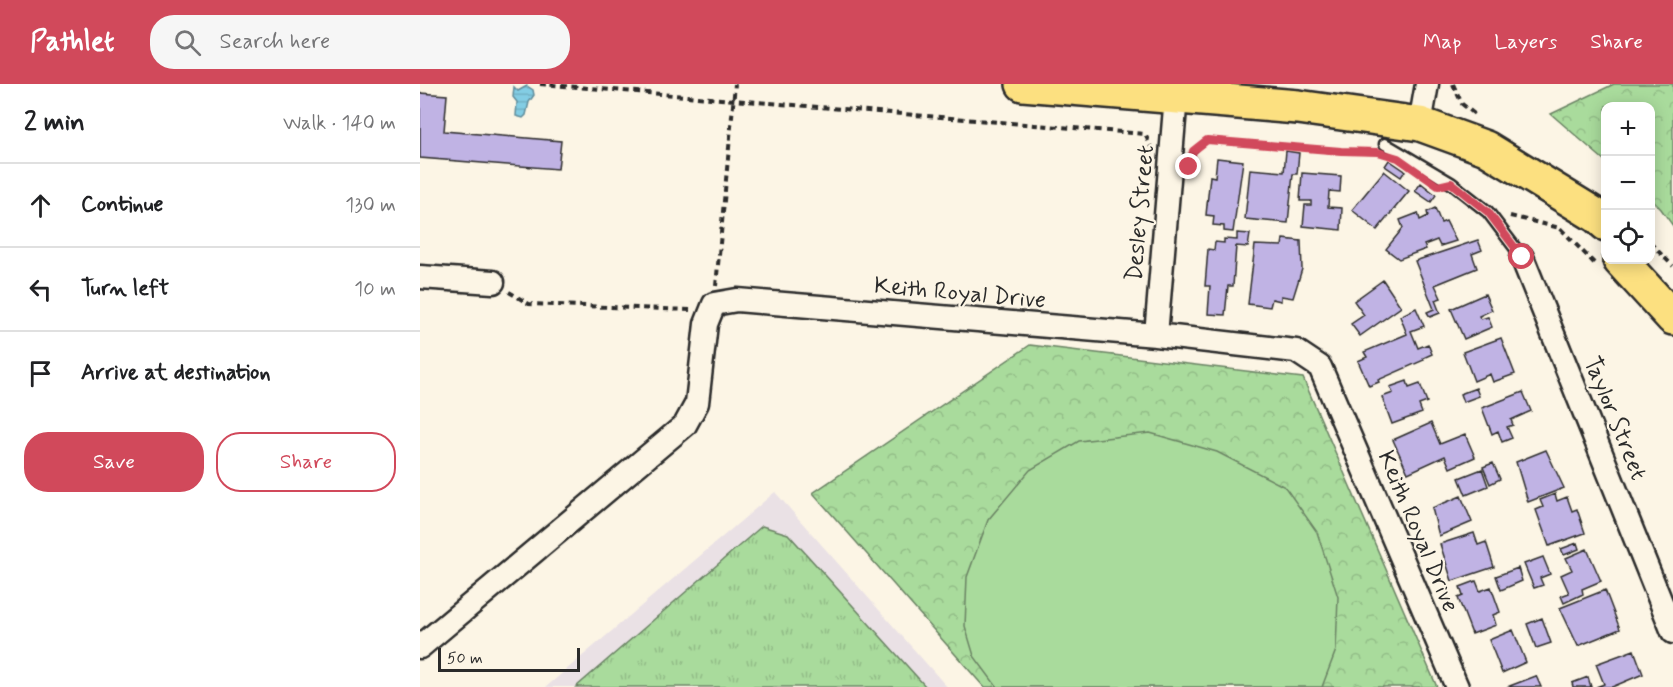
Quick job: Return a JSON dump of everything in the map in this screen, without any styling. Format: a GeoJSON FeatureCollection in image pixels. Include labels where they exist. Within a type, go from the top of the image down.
{"type":"FeatureCollection","features":[{"type":"Feature","properties":{"kind":"main road"},"geometry":{"type":"LineString","coordinates":[[1023,84],[1298,107],[1420,124],[1470,140],[1543,180],[1601,221]]}},
{"type":"Feature","properties":{"kind":"main road"},"geometry":{"type":"LineString","coordinates":[[1543,180],[1601,249]]}},
{"type":"Feature","properties":{"kind":"main road"},"geometry":{"type":"LineString","coordinates":[[1615,264],[1673,318]]}},
{"type":"Feature","properties":{"kind":"main road"},"geometry":{"type":"LineString","coordinates":[[1645,264],[1673,291]]}},
{"type":"Feature","properties":{"kind":"street"},"geometry":{"type":"LineString","coordinates":[[1420,124],[1427,84]]}},
{"type":"Feature","properties":{"kind":"street","name":"Desley Street"},"geometry":{"type":"LineString","coordinates":[[1156,335],[1180,163],[1176,96]]}},
{"type":"Feature","properties":{"kind":"street","name":"Taylor Street"},"geometry":{"type":"LineString","coordinates":[[1522,257],[1673,632]]}},
{"type":"Feature","properties":{"kind":"street"},"geometry":{"type":"LineString","coordinates":[[420,277],[493,282]]}},
{"type":"Feature","properties":{"kind":"street","name":"Keith Royal Drive"},"geometry":{"type":"LineString","coordinates":[[714,304],[736,300],[1156,335],[1296,351],[1320,367],[1456,687]]}},
{"type":"Feature","properties":{"kind":"street"},"geometry":{"type":"LineString","coordinates":[[420,647],[685,425],[697,403],[706,324],[714,304]]}},
{"type":"Feature","properties":{"kind":"lane"},"geometry":{"type":"LineString","coordinates":[[1382,148],[1451,183],[1488,212],[1522,257]]}},
{"type":"Feature","properties":{"kind":"path"},"geometry":{"type":"LineString","coordinates":[[540,84],[1145,134],[1154,155],[1180,163],[1207,140],[1341,151],[1382,148]]}},
{"type":"Feature","properties":{"kind":"path"},"geometry":{"type":"LineString","coordinates":[[493,282],[529,304],[686,311],[714,304],[735,84]]}},
{"type":"Feature","properties":{"kind":"path"},"geometry":{"type":"LineString","coordinates":[[1488,212],[1560,228],[1601,253]]}},
{"type":"Feature","properties":{"kind":"path"},"geometry":{"type":"LineString","coordinates":[[1655,248],[1673,266]]}},
{"type":"Feature","properties":{"kind":"shaded area"},"geometry":{"type":"Polygon","coordinates":[[[775,492],[947,687],[546,687],[775,492]]]}},
{"type":"Feature","properties":{"kind":"green space"},"geometry":{"type":"Polygon","coordinates":[[[1614,84],[1673,84],[1673,226],[1655,203],[1655,102],[1601,102],[1601,158],[1551,114],[1614,84]]]}},
{"type":"Feature","properties":{"kind":"green space"},"geometry":{"type":"Polygon","coordinates":[[[1030,345],[1303,378],[1437,687],[984,687],[813,493],[1030,345]]]}},
{"type":"Feature","properties":{"kind":"green space"},"geometry":{"type":"Polygon","coordinates":[[[1150,433],[1217,452],[1285,487],[1317,532],[1338,597],[1336,650],[1322,687],[997,687],[974,656],[965,626],[967,577],[988,520],[1030,470],[1079,441],[1150,433]]]}},
{"type":"Feature","properties":{"kind":"green space"},"geometry":{"type":"Polygon","coordinates":[[[762,526],[788,534],[926,687],[576,687],[762,526]]]}},
{"type":"Feature","properties":{"kind":"water"},"geometry":{"type":"Polygon","coordinates":[[[527,86],[533,90],[534,95],[523,118],[516,116],[517,102],[513,97],[514,87],[518,91],[527,86]]]}},
{"type":"Feature","properties":{"kind":"building"},"geometry":{"type":"Polygon","coordinates":[[[420,93],[447,95],[444,131],[561,141],[558,169],[420,158],[420,93]]]}},
{"type":"Feature","properties":{"kind":"building"},"geometry":{"type":"Polygon","coordinates":[[[1286,151],[1299,153],[1297,174],[1293,174],[1288,223],[1245,219],[1250,169],[1284,172],[1286,151]]]}},
{"type":"Feature","properties":{"kind":"building"},"geometry":{"type":"Polygon","coordinates":[[[1217,158],[1243,161],[1233,232],[1224,231],[1224,226],[1213,225],[1214,216],[1206,215],[1210,176],[1215,177],[1217,158]]]}},
{"type":"Feature","properties":{"kind":"building"},"geometry":{"type":"Polygon","coordinates":[[[1389,160],[1405,171],[1401,177],[1385,166],[1389,160]]]}},
{"type":"Feature","properties":{"kind":"building"},"geometry":{"type":"Polygon","coordinates":[[[1384,171],[1409,191],[1377,230],[1352,210],[1384,171]]]}},
{"type":"Feature","properties":{"kind":"building"},"geometry":{"type":"Polygon","coordinates":[[[1302,173],[1341,176],[1340,192],[1329,191],[1328,207],[1342,208],[1341,230],[1303,226],[1305,205],[1311,205],[1311,201],[1300,201],[1302,173]]]}},
{"type":"Feature","properties":{"kind":"building"},"geometry":{"type":"Polygon","coordinates":[[[1421,183],[1436,195],[1431,202],[1415,191],[1421,183]]]}},
{"type":"Feature","properties":{"kind":"building"},"geometry":{"type":"Polygon","coordinates":[[[1435,208],[1441,223],[1446,221],[1456,241],[1440,246],[1437,240],[1424,245],[1426,249],[1399,259],[1386,249],[1403,228],[1400,220],[1418,213],[1420,220],[1428,216],[1427,212],[1435,208]]]}},
{"type":"Feature","properties":{"kind":"building"},"geometry":{"type":"Polygon","coordinates":[[[1237,233],[1250,234],[1248,247],[1236,246],[1233,286],[1228,286],[1225,315],[1208,314],[1210,286],[1205,286],[1208,249],[1214,250],[1215,242],[1224,243],[1224,239],[1237,240],[1237,233]]]}},
{"type":"Feature","properties":{"kind":"building"},"geometry":{"type":"Polygon","coordinates":[[[1283,239],[1301,241],[1302,269],[1293,298],[1281,296],[1281,301],[1272,299],[1270,307],[1248,304],[1255,245],[1282,246],[1283,239]]]}},
{"type":"Feature","properties":{"kind":"building"},"geometry":{"type":"Polygon","coordinates":[[[1478,240],[1482,250],[1472,254],[1477,268],[1435,285],[1441,298],[1435,300],[1440,313],[1430,317],[1427,312],[1434,309],[1415,261],[1478,240]]]}},
{"type":"Feature","properties":{"kind":"building"},"geometry":{"type":"Polygon","coordinates":[[[1383,280],[1401,307],[1360,336],[1351,324],[1364,315],[1354,301],[1383,280]]]}},
{"type":"Feature","properties":{"kind":"building"},"geometry":{"type":"Polygon","coordinates":[[[1485,294],[1492,310],[1479,316],[1481,319],[1488,317],[1492,327],[1464,339],[1451,309],[1485,294]]]}},
{"type":"Feature","properties":{"kind":"building"},"geometry":{"type":"Polygon","coordinates":[[[1416,308],[1424,326],[1411,331],[1418,348],[1428,344],[1432,354],[1369,386],[1358,361],[1367,357],[1364,352],[1407,334],[1400,316],[1416,308]]]}},
{"type":"Feature","properties":{"kind":"building"},"geometry":{"type":"Polygon","coordinates":[[[1501,338],[1515,374],[1493,382],[1490,374],[1474,381],[1463,352],[1501,338]]]}},
{"type":"Feature","properties":{"kind":"building"},"geometry":{"type":"Polygon","coordinates":[[[1407,381],[1409,388],[1420,384],[1427,402],[1419,405],[1422,413],[1392,424],[1382,397],[1393,393],[1390,387],[1407,381]]]}},
{"type":"Feature","properties":{"kind":"building"},"geometry":{"type":"Polygon","coordinates":[[[1476,388],[1479,396],[1463,402],[1460,394],[1476,388]]]}},
{"type":"Feature","properties":{"kind":"building"},"geometry":{"type":"Polygon","coordinates":[[[1523,392],[1531,411],[1511,420],[1513,425],[1507,427],[1512,438],[1502,442],[1498,431],[1492,434],[1482,408],[1523,392]]]}},
{"type":"Feature","properties":{"kind":"building"},"geometry":{"type":"Polygon","coordinates":[[[1431,423],[1440,444],[1465,434],[1475,457],[1450,468],[1445,456],[1408,473],[1393,440],[1431,423]]]}},
{"type":"Feature","properties":{"kind":"building"},"geometry":{"type":"Polygon","coordinates":[[[1546,450],[1564,488],[1528,502],[1516,462],[1546,450]]]}},
{"type":"Feature","properties":{"kind":"building"},"geometry":{"type":"Polygon","coordinates":[[[1493,463],[1500,479],[1490,484],[1483,467],[1493,463]]]}},
{"type":"Feature","properties":{"kind":"building"},"geometry":{"type":"Polygon","coordinates":[[[1482,469],[1488,486],[1466,495],[1459,478],[1482,469]]]}},
{"type":"Feature","properties":{"kind":"building"},"geometry":{"type":"Polygon","coordinates":[[[1555,494],[1557,501],[1567,497],[1572,511],[1577,509],[1585,533],[1549,546],[1536,510],[1543,507],[1540,500],[1555,494]]]}},
{"type":"Feature","properties":{"kind":"building"},"geometry":{"type":"Polygon","coordinates":[[[1461,496],[1472,522],[1439,536],[1432,508],[1461,496]]]}},
{"type":"Feature","properties":{"kind":"building"},"geometry":{"type":"Polygon","coordinates":[[[1474,533],[1478,545],[1486,542],[1494,567],[1452,581],[1440,544],[1474,533]]]}},
{"type":"Feature","properties":{"kind":"building"},"geometry":{"type":"Polygon","coordinates":[[[1577,543],[1579,549],[1564,555],[1561,549],[1577,543]]]}},
{"type":"Feature","properties":{"kind":"building"},"geometry":{"type":"Polygon","coordinates":[[[1587,549],[1601,581],[1582,589],[1583,594],[1564,603],[1561,596],[1569,593],[1561,575],[1572,570],[1566,558],[1587,549]]]}},
{"type":"Feature","properties":{"kind":"building"},"geometry":{"type":"Polygon","coordinates":[[[1543,557],[1550,574],[1540,578],[1543,585],[1534,588],[1524,564],[1543,557]]]}},
{"type":"Feature","properties":{"kind":"building"},"geometry":{"type":"Polygon","coordinates":[[[1518,568],[1522,581],[1501,590],[1496,576],[1518,568]]]}},
{"type":"Feature","properties":{"kind":"building"},"geometry":{"type":"Polygon","coordinates":[[[1476,581],[1480,591],[1491,587],[1500,612],[1493,615],[1496,625],[1472,634],[1458,598],[1463,596],[1460,587],[1476,581]]]}},
{"type":"Feature","properties":{"kind":"building"},"geometry":{"type":"Polygon","coordinates":[[[1605,590],[1620,629],[1578,646],[1560,608],[1605,590]]]}},
{"type":"Feature","properties":{"kind":"building"},"geometry":{"type":"Polygon","coordinates":[[[1542,618],[1551,643],[1536,648],[1527,624],[1542,618]]]}},
{"type":"Feature","properties":{"kind":"building"},"geometry":{"type":"Polygon","coordinates":[[[1513,630],[1526,662],[1502,673],[1489,640],[1513,630]]]}},
{"type":"Feature","properties":{"kind":"building"},"geometry":{"type":"Polygon","coordinates":[[[1634,650],[1643,674],[1612,687],[1596,687],[1604,684],[1596,664],[1634,650]]]}},
{"type":"Feature","properties":{"kind":"building"},"geometry":{"type":"Polygon","coordinates":[[[1536,676],[1541,687],[1507,687],[1536,676]]]}},
{"type":"Feature","properties":{"kind":"building"},"geometry":{"type":"Polygon","coordinates":[[[1588,677],[1591,687],[1573,687],[1572,683],[1588,677]]]}},
{"type":"Feature","properties":{"kind":"route"},"geometry":{"type":"LineString","coordinates":[[1189,167],[1193,151],[1207,140],[1378,152],[1398,158],[1438,186],[1451,183],[1488,212],[1522,257]]}}]}
